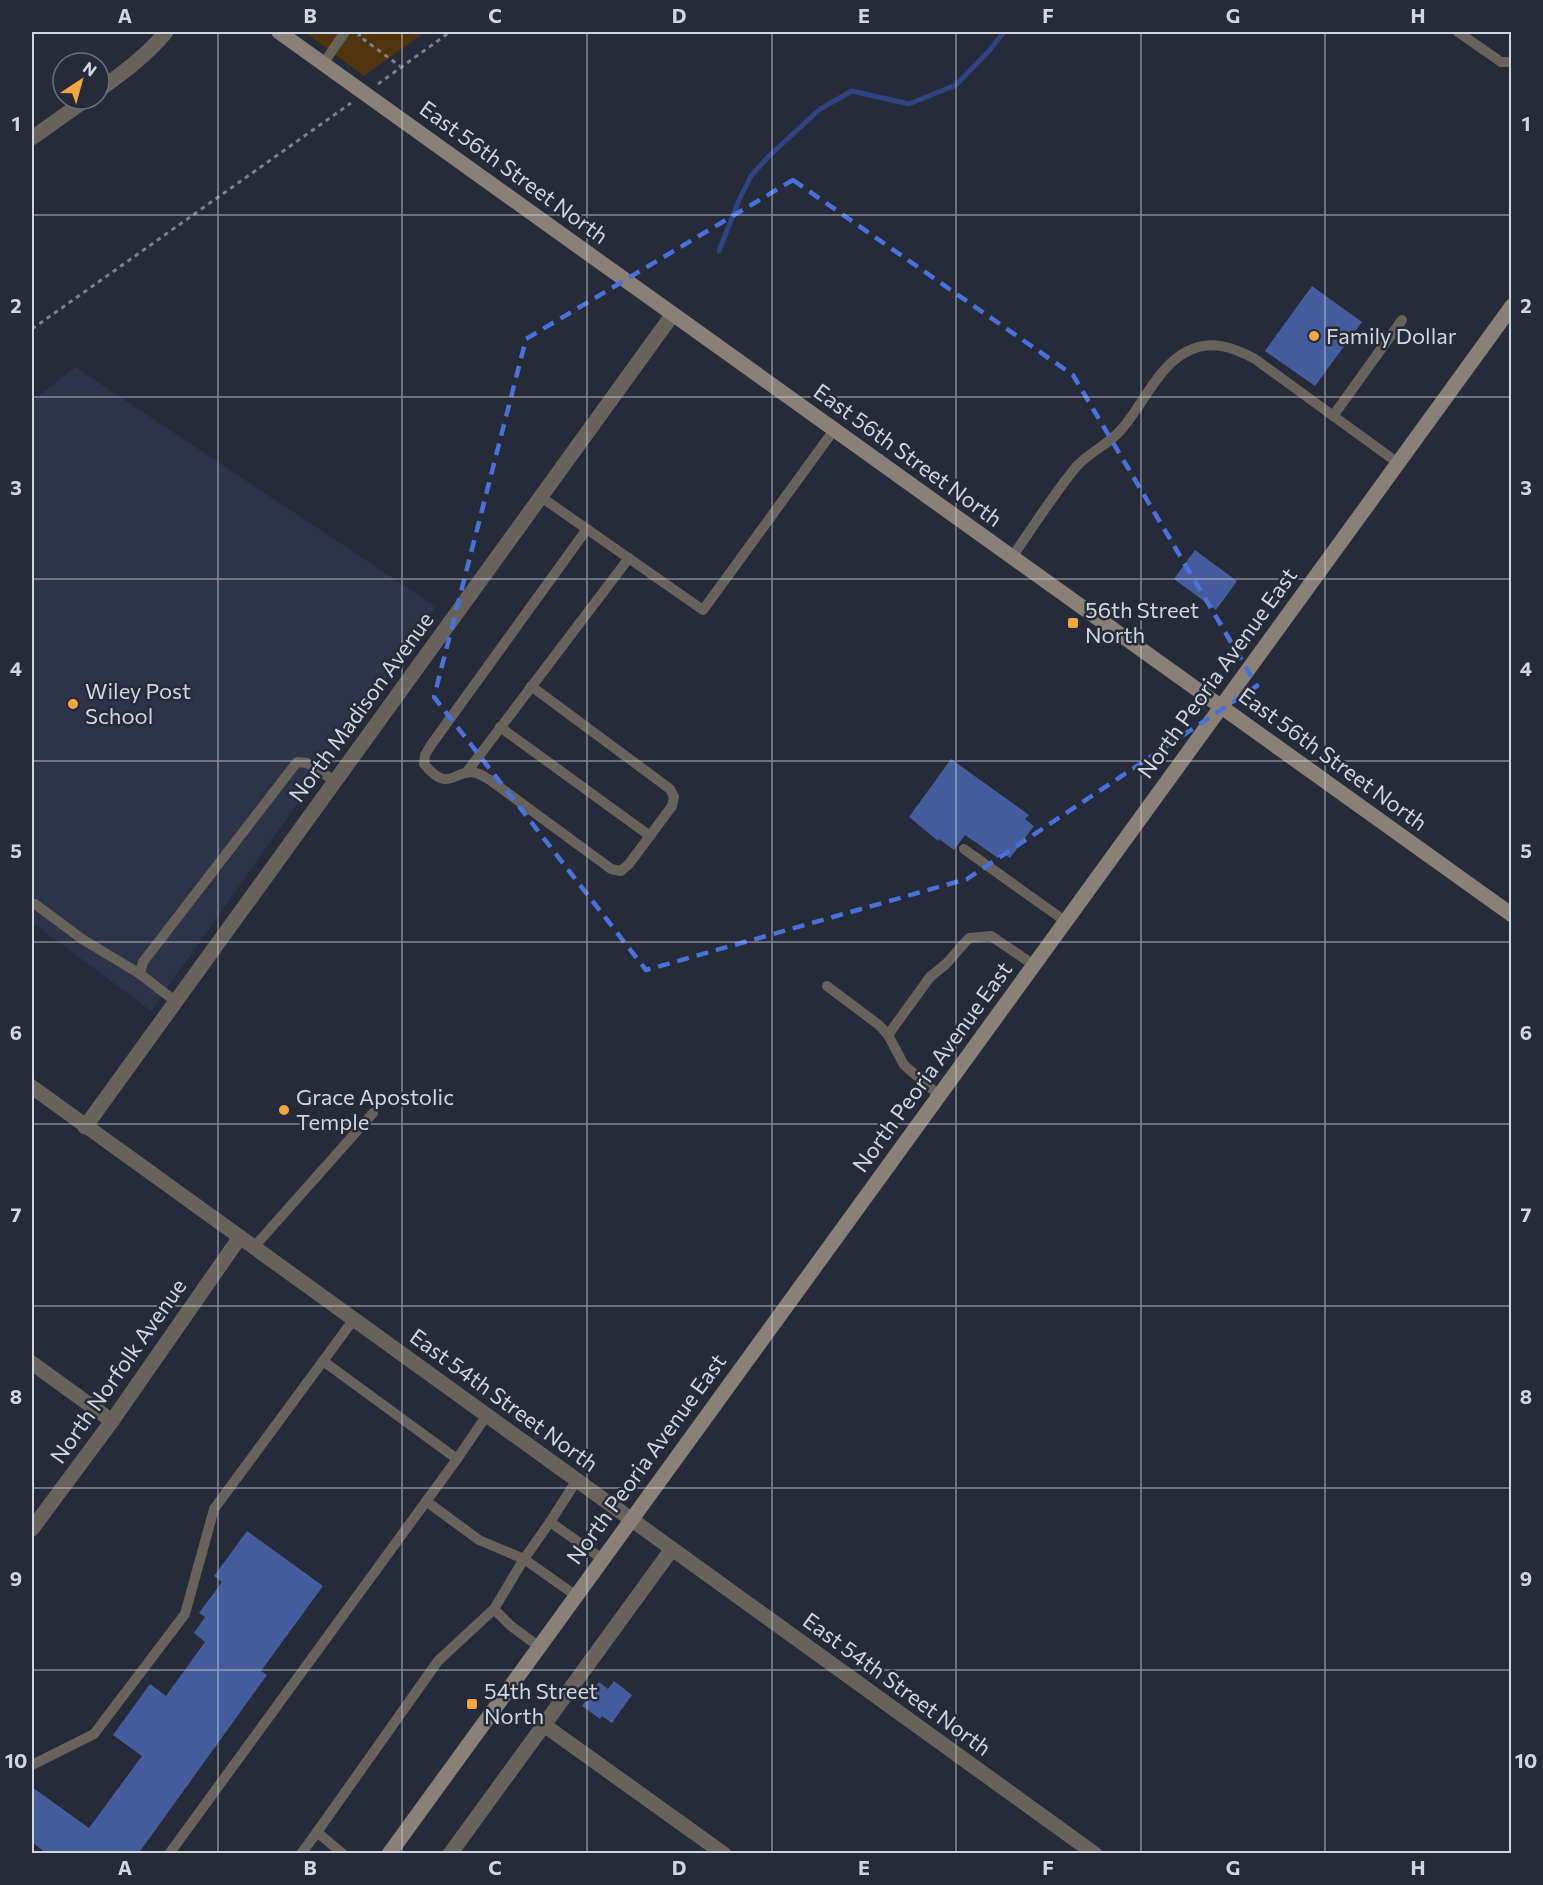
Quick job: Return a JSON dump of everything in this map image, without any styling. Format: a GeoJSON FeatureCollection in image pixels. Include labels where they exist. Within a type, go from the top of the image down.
{"type":"FeatureCollection","features":[{"type":"Feature","properties":{"kind":"main road","name":"East 56th Street North"},"geometry":{"type":"LineString","coordinates":[[279,32],[1512,915]]}},
{"type":"Feature","properties":{"kind":"main road","name":"North Peoria Avenue East"},"geometry":{"type":"LineString","coordinates":[[389,1854],[601,1558],[1512,306]]}},
{"type":"Feature","properties":{"kind":"street"},"geometry":{"type":"LineString","coordinates":[[111,80],[147,52],[166,32]]}},
{"type":"Feature","properties":{"kind":"street"},"geometry":{"type":"LineString","coordinates":[[32,138],[70,111]]}},
{"type":"Feature","properties":{"kind":"street","name":"North Madison Avenue"},"geometry":{"type":"LineString","coordinates":[[85,1126],[673,314]]}},
{"type":"Feature","properties":{"kind":"street","name":"East 54th Street North"},"geometry":{"type":"LineString","coordinates":[[32,1088],[1095,1854]]}},
{"type":"Feature","properties":{"kind":"street","name":"North Norfolk Avenue"},"geometry":{"type":"LineString","coordinates":[[32,1529],[112,1420],[240,1237]]}},
{"type":"Feature","properties":{"kind":"street"},"geometry":{"type":"LineString","coordinates":[[32,1363],[112,1420]]}},
{"type":"Feature","properties":{"kind":"street"},"geometry":{"type":"LineString","coordinates":[[450,1854],[672,1550]]}},
{"type":"Feature","properties":{"kind":"street"},"geometry":{"type":"LineString","coordinates":[[544,1725],[724,1854]]}},
{"type":"Feature","properties":{"kind":"lane"},"geometry":{"type":"LineString","coordinates":[[323,64],[345,32]]}},
{"type":"Feature","properties":{"kind":"lane"},"geometry":{"type":"LineString","coordinates":[[1458,32],[1501,62],[1512,62]]}},
{"type":"Feature","properties":{"kind":"lane"},"geometry":{"type":"LineString","coordinates":[[1333,416],[1402,320]]}},
{"type":"Feature","properties":{"kind":"lane"},"geometry":{"type":"LineString","coordinates":[[1012,557],[1077,466],[1117,434],[1167,366],[1185,352],[1204,345],[1222,345],[1255,359],[1398,463]]}},
{"type":"Feature","properties":{"kind":"lane"},"geometry":{"type":"LineString","coordinates":[[541,497],[703,610],[834,430]]}},
{"type":"Feature","properties":{"kind":"lane"},"geometry":{"type":"LineString","coordinates":[[531,686],[670,789],[674,797],[672,806],[629,864],[621,871],[611,869],[490,780],[476,773],[443,779],[432,773],[424,764],[425,755],[587,529]]}},
{"type":"Feature","properties":{"kind":"lane"},"geometry":{"type":"LineString","coordinates":[[466,773],[629,558]]}},
{"type":"Feature","properties":{"kind":"lane"},"geometry":{"type":"LineString","coordinates":[[500,727],[650,836]]}},
{"type":"Feature","properties":{"kind":"lane"},"geometry":{"type":"LineString","coordinates":[[140,974],[143,962],[297,762],[307,763],[335,781]]}},
{"type":"Feature","properties":{"kind":"lane"},"geometry":{"type":"LineString","coordinates":[[964,849],[1065,921]]}},
{"type":"Feature","properties":{"kind":"lane"},"geometry":{"type":"LineString","coordinates":[[35,904],[82,939],[140,974],[176,1001]]}},
{"type":"Feature","properties":{"kind":"lane"},"geometry":{"type":"LineString","coordinates":[[888,1035],[930,977],[946,964],[969,938],[991,936],[1002,941],[1034,965]]}},
{"type":"Feature","properties":{"kind":"lane"},"geometry":{"type":"LineString","coordinates":[[827,986],[871,1018],[888,1035],[904,1065],[939,1095]]}},
{"type":"Feature","properties":{"kind":"lane"},"geometry":{"type":"LineString","coordinates":[[254,1247],[373,1113]]}},
{"type":"Feature","properties":{"kind":"lane"},"geometry":{"type":"LineString","coordinates":[[32,1765],[93,1734],[185,1614],[214,1509],[354,1319]]}},
{"type":"Feature","properties":{"kind":"lane"},"geometry":{"type":"LineString","coordinates":[[323,1361],[457,1459]]}},
{"type":"Feature","properties":{"kind":"lane"},"geometry":{"type":"LineString","coordinates":[[169,1854],[487,1415]]}},
{"type":"Feature","properties":{"kind":"lane"},"geometry":{"type":"LineString","coordinates":[[301,1854],[438,1660],[494,1609],[524,1559],[577,1480]]}},
{"type":"Feature","properties":{"kind":"lane"},"geometry":{"type":"LineString","coordinates":[[426,1501],[478,1540],[524,1559],[575,1595]]}},
{"type":"Feature","properties":{"kind":"lane"},"geometry":{"type":"LineString","coordinates":[[550,1522],[601,1558]]}},
{"type":"Feature","properties":{"kind":"lane"},"geometry":{"type":"LineString","coordinates":[[494,1609],[511,1626],[538,1646]]}},
{"type":"Feature","properties":{"kind":"lane"},"geometry":{"type":"LineString","coordinates":[[317,1832],[343,1854]]}},
{"type":"Feature","properties":{"kind":"path"},"geometry":{"type":"LineString","coordinates":[[361,32],[359,36],[400,66]]}},
{"type":"Feature","properties":{"kind":"path"},"geometry":{"type":"LineString","coordinates":[[373,87],[450,32]]}},
{"type":"Feature","properties":{"kind":"path"},"geometry":{"type":"LineString","coordinates":[[32,329],[357,99]]}},
{"type":"Feature","properties":{"kind":"highlighted area"},"geometry":{"type":"Polygon","coordinates":[[[793,180],[1073,375],[1257,686],[967,879],[646,970],[434,697],[526,339],[793,180]]]}},
{"type":"Feature","properties":{"kind":"shaded area"},"geometry":{"type":"Polygon","coordinates":[[[305,32],[425,32],[364,76],[305,32]]]}},
{"type":"Feature","properties":{"kind":"shaded area"},"geometry":{"type":"Polygon","coordinates":[[[75,367],[436,607],[151,1011],[32,922],[32,401],[75,367]]]}},
{"type":"Feature","properties":{"kind":"building","name":"Family Dollar"},"geometry":{"type":"Polygon","coordinates":[[[1312,286],[1362,322],[1315,386],[1265,351],[1312,286]]]}},
{"type":"Feature","properties":{"kind":"building"},"geometry":{"type":"Polygon","coordinates":[[[1195,550],[1237,581],[1216,610],[1174,579],[1195,550]]]}},
{"type":"Feature","properties":{"kind":"building"},"geometry":{"type":"Polygon","coordinates":[[[951,759],[1029,815],[1025,819],[1034,826],[1010,858],[1002,852],[998,858],[965,835],[954,850],[939,839],[938,841],[909,817],[951,759]]]}},
{"type":"Feature","properties":{"kind":"building"},"geometry":{"type":"Polygon","coordinates":[[[247,1531],[323,1586],[261,1671],[267,1675],[138,1854],[47,1854],[32,1842],[32,1787],[89,1828],[142,1756],[113,1735],[150,1684],[166,1696],[205,1642],[194,1633],[205,1617],[199,1613],[222,1582],[214,1576],[247,1531]]]}},
{"type":"Feature","properties":{"kind":"building"},"geometry":{"type":"Polygon","coordinates":[[[614,1681],[632,1695],[612,1723],[602,1716],[600,1719],[582,1706],[599,1682],[608,1689],[614,1681]]]}},
{"type":"Feature","properties":{"kind":"waterway"},"geometry":{"type":"LineString","coordinates":[[719,251],[751,176],[820,109],[852,91],[909,104],[956,85],[1004,32]]}},
{"type":"Feature","properties":{"kind":"place","name":"Family Dollar"},"geometry":{"type":"Point","coordinates":[1314,336]}},
{"type":"Feature","properties":{"kind":"place","name":"56th Street North"},"geometry":{"type":"Point","coordinates":[1073,623]}},
{"type":"Feature","properties":{"kind":"place","name":"Wiley Post School"},"geometry":{"type":"Point","coordinates":[73,704]}},
{"type":"Feature","properties":{"kind":"place","name":"Grace Apostolic Temple"},"geometry":{"type":"Point","coordinates":[284,1110]}},
{"type":"Feature","properties":{"kind":"place","name":"54th Street North"},"geometry":{"type":"Point","coordinates":[472,1704]}}]}
